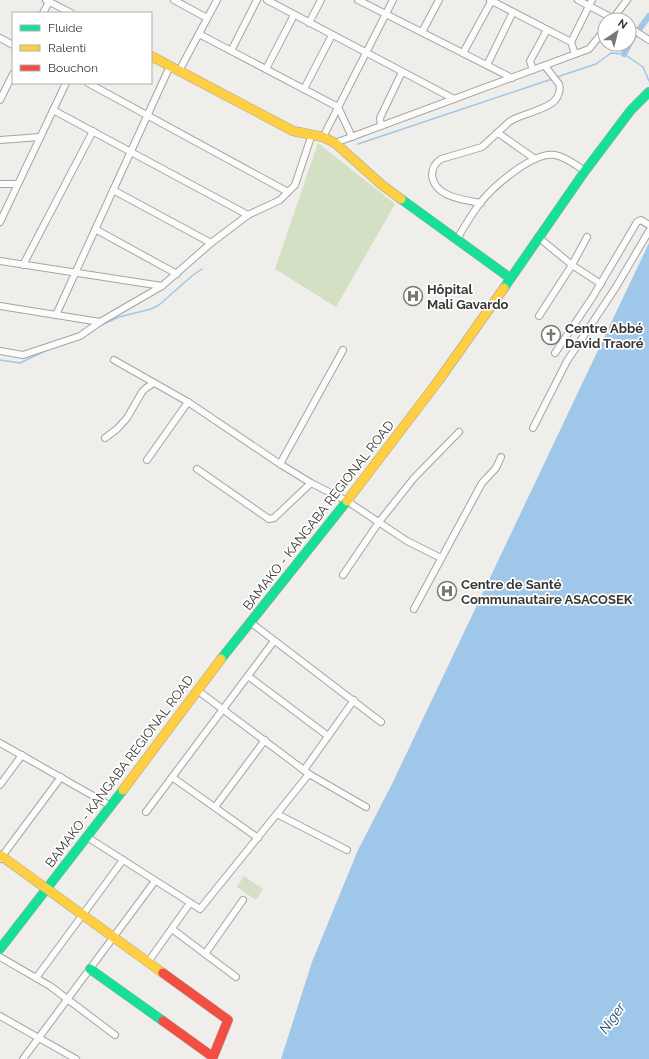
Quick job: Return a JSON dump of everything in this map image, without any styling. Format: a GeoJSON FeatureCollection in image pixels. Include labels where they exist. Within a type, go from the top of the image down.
{"type":"FeatureCollection","features":[{"type":"Feature","properties":{"kind":"street"},"geometry":{"type":"LineString","coordinates":[[174,0],[207,18]]}},
{"type":"Feature","properties":{"kind":"street"},"geometry":{"type":"LineString","coordinates":[[179,71],[217,0]]}},
{"type":"Feature","properties":{"kind":"street"},"geometry":{"type":"LineString","coordinates":[[231,51],[257,0]]}},
{"type":"Feature","properties":{"kind":"street"},"geometry":{"type":"LineString","coordinates":[[267,0],[454,99]]}},
{"type":"Feature","properties":{"kind":"street"},"geometry":{"type":"LineString","coordinates":[[309,23],[321,0]]}},
{"type":"Feature","properties":{"kind":"street"},"geometry":{"type":"LineString","coordinates":[[358,0],[512,78]]}},
{"type":"Feature","properties":{"kind":"street"},"geometry":{"type":"LineString","coordinates":[[323,137],[394,0]]}},
{"type":"Feature","properties":{"kind":"street"},"geometry":{"type":"LineString","coordinates":[[422,32],[439,0]]}},
{"type":"Feature","properties":{"kind":"street"},"geometry":{"type":"LineString","coordinates":[[463,53],[491,0],[571,42],[575,54]]}},
{"type":"Feature","properties":{"kind":"street"},"geometry":{"type":"LineString","coordinates":[[578,0],[591,3],[604,12]]}},
{"type":"Feature","properties":{"kind":"street"},"geometry":{"type":"LineString","coordinates":[[619,12],[627,0]]}},
{"type":"Feature","properties":{"kind":"street"},"geometry":{"type":"LineString","coordinates":[[43,12],[47,1],[69,12]]}},
{"type":"Feature","properties":{"kind":"street"},"geometry":{"type":"LineString","coordinates":[[571,42],[591,3]]}},
{"type":"Feature","properties":{"kind":"street"},"geometry":{"type":"LineString","coordinates":[[487,65],[513,12]]}},
{"type":"Feature","properties":{"kind":"street"},"geometry":{"type":"LineString","coordinates":[[266,69],[294,14]]}},
{"type":"Feature","properties":{"kind":"street"},"geometry":{"type":"LineString","coordinates":[[533,70],[530,61],[547,30]]}},
{"type":"Feature","properties":{"kind":"street"},"geometry":{"type":"LineString","coordinates":[[637,31],[647,38]]}},
{"type":"Feature","properties":{"kind":"street"},"geometry":{"type":"LineString","coordinates":[[199,34],[338,107],[352,137]]}},
{"type":"Feature","properties":{"kind":"street"},"geometry":{"type":"LineString","coordinates":[[304,89],[332,35]]}},
{"type":"Feature","properties":{"kind":"street"},"geometry":{"type":"LineString","coordinates":[[0,38],[12,44]]}},
{"type":"Feature","properties":{"kind":"street"},"geometry":{"type":"LineString","coordinates":[[335,143],[589,49],[597,39]]}},
{"type":"Feature","properties":{"kind":"street"},"geometry":{"type":"LineString","coordinates":[[152,57],[293,130],[323,137],[335,143],[382,185],[510,278]]}},
{"type":"Feature","properties":{"kind":"street"},"geometry":{"type":"LineString","coordinates":[[56,315],[170,66]]}},
{"type":"Feature","properties":{"kind":"street"},"geometry":{"type":"LineString","coordinates":[[481,203],[456,198],[442,191],[433,181],[433,169],[440,159],[482,147],[514,118],[553,103],[560,90],[559,84],[545,66]]}},
{"type":"Feature","properties":{"kind":"street"},"geometry":{"type":"LineString","coordinates":[[381,126],[380,118],[402,72]]}},
{"type":"Feature","properties":{"kind":"street"},"geometry":{"type":"LineString","coordinates":[[0,98],[12,76]]}},
{"type":"Feature","properties":{"kind":"street"},"geometry":{"type":"LineString","coordinates":[[0,222],[66,84]]}},
{"type":"Feature","properties":{"kind":"street"},"geometry":{"type":"LineString","coordinates":[[90,84],[288,192]]}},
{"type":"Feature","properties":{"kind":"street","name":"BAMAKO - KANGABA REGIONAL ROAD"},"geometry":{"type":"LineString","coordinates":[[0,948],[111,806],[197,690],[348,501],[439,380],[584,171],[631,110],[647,94]]}},
{"type":"Feature","properties":{"kind":"street"},"geometry":{"type":"LineString","coordinates":[[53,110],[248,215]]}},
{"type":"Feature","properties":{"kind":"street"},"geometry":{"type":"LineString","coordinates":[[24,265],[93,131]]}},
{"type":"Feature","properties":{"kind":"street"},"geometry":{"type":"LineString","coordinates":[[498,133],[534,159]]}},
{"type":"Feature","properties":{"kind":"street"},"geometry":{"type":"LineString","coordinates":[[0,351],[23,355],[80,336],[100,322],[162,286],[211,243],[248,215],[280,200],[295,185],[312,134]]}},
{"type":"Feature","properties":{"kind":"street"},"geometry":{"type":"LineString","coordinates":[[0,140],[40,137]]}},
{"type":"Feature","properties":{"kind":"street"},"geometry":{"type":"LineString","coordinates":[[457,239],[481,203],[497,185],[534,159],[545,155],[555,155],[566,159],[584,171]]}},
{"type":"Feature","properties":{"kind":"street"},"geometry":{"type":"LineString","coordinates":[[0,184],[18,184]]}},
{"type":"Feature","properties":{"kind":"street"},"geometry":{"type":"LineString","coordinates":[[113,190],[211,243]]}},
{"type":"Feature","properties":{"kind":"street"},"geometry":{"type":"LineString","coordinates":[[555,353],[601,284],[637,222],[641,220],[649,225]]}},
{"type":"Feature","properties":{"kind":"street"},"geometry":{"type":"LineString","coordinates":[[95,229],[177,274]]}},
{"type":"Feature","properties":{"kind":"street"},"geometry":{"type":"LineString","coordinates":[[533,428],[567,361],[616,287],[649,231]]}},
{"type":"Feature","properties":{"kind":"street"},"geometry":{"type":"LineString","coordinates":[[538,237],[572,265],[601,284]]}},
{"type":"Feature","properties":{"kind":"street"},"geometry":{"type":"LineString","coordinates":[[539,316],[572,265],[587,237]]}},
{"type":"Feature","properties":{"kind":"street"},"geometry":{"type":"LineString","coordinates":[[0,262],[162,286]]}},
{"type":"Feature","properties":{"kind":"street"},"geometry":{"type":"LineString","coordinates":[[0,306],[100,322]]}},
{"type":"Feature","properties":{"kind":"street"},"geometry":{"type":"LineString","coordinates":[[280,464],[343,350]]}},
{"type":"Feature","properties":{"kind":"street"},"geometry":{"type":"LineString","coordinates":[[114,360],[188,402],[311,483],[348,501],[407,541],[441,558]]}},
{"type":"Feature","properties":{"kind":"street"},"geometry":{"type":"LineString","coordinates":[[105,438],[123,423],[142,392],[154,383]]}},
{"type":"Feature","properties":{"kind":"street"},"geometry":{"type":"LineString","coordinates":[[147,460],[188,402]]}},
{"type":"Feature","properties":{"kind":"street"},"geometry":{"type":"LineString","coordinates":[[343,575],[379,522],[414,478],[459,432]]}},
{"type":"Feature","properties":{"kind":"street"},"geometry":{"type":"LineString","coordinates":[[414,608],[482,483],[496,468],[501,457]]}},
{"type":"Feature","properties":{"kind":"street"},"geometry":{"type":"LineString","coordinates":[[197,469],[269,519],[274,518],[311,483]]}},
{"type":"Feature","properties":{"kind":"street"},"geometry":{"type":"LineString","coordinates":[[250,622],[381,722]]}},
{"type":"Feature","properties":{"kind":"street"},"geometry":{"type":"LineString","coordinates":[[146,812],[274,640]]}},
{"type":"Feature","properties":{"kind":"street"},"geometry":{"type":"LineString","coordinates":[[248,676],[328,736]]}},
{"type":"Feature","properties":{"kind":"street"},"geometry":{"type":"LineString","coordinates":[[197,690],[307,772],[366,807]]}},
{"type":"Feature","properties":{"kind":"street"},"geometry":{"type":"LineString","coordinates":[[87,837],[200,909],[277,814],[307,772],[328,736],[354,700]]}},
{"type":"Feature","properties":{"kind":"street"},"geometry":{"type":"LineString","coordinates":[[215,807],[265,740]]}},
{"type":"Feature","properties":{"kind":"street"},"geometry":{"type":"LineString","coordinates":[[0,743],[111,806]]}},
{"type":"Feature","properties":{"kind":"street"},"geometry":{"type":"LineString","coordinates":[[0,785],[22,755]]}},
{"type":"Feature","properties":{"kind":"street"},"geometry":{"type":"LineString","coordinates":[[61,777],[1,857],[228,1020],[213,1057],[90,969]]}},
{"type":"Feature","properties":{"kind":"street"},"geometry":{"type":"LineString","coordinates":[[172,777],[258,838]]}},
{"type":"Feature","properties":{"kind":"street"},"geometry":{"type":"LineString","coordinates":[[277,814],[347,850]]}},
{"type":"Feature","properties":{"kind":"street"},"geometry":{"type":"LineString","coordinates":[[36,978],[123,860]]}},
{"type":"Feature","properties":{"kind":"street"},"geometry":{"type":"LineString","coordinates":[[24,1059],[155,880]]}},
{"type":"Feature","properties":{"kind":"street"},"geometry":{"type":"LineString","coordinates":[[205,954],[243,900]]}},
{"type":"Feature","properties":{"kind":"street"},"geometry":{"type":"LineString","coordinates":[[148,962],[190,903]]}},
{"type":"Feature","properties":{"kind":"street"},"geometry":{"type":"LineString","coordinates":[[172,929],[236,977]]}},
{"type":"Feature","properties":{"kind":"street"},"geometry":{"type":"LineString","coordinates":[[0,957],[50,986],[115,1035]]}},
{"type":"Feature","properties":{"kind":"street"},"geometry":{"type":"LineString","coordinates":[[0,1016],[76,1059]]}},
{"type":"Feature","properties":{"kind":"green space"},"geometry":{"type":"Polygon","coordinates":[[[318,143],[395,204],[336,307],[275,269],[318,143]]]}},
{"type":"Feature","properties":{"kind":"green space"},"geometry":{"type":"Polygon","coordinates":[[[244,876],[263,889],[256,900],[237,887],[244,876]]]}},
{"type":"Feature","properties":{"kind":"water","name":"Niger"},"geometry":{"type":"Polygon","coordinates":[[[649,243],[649,1059],[281,1059],[312,962],[358,850],[392,784],[649,243]]]}},
{"type":"Feature","properties":{"kind":"waterway"},"geometry":{"type":"LineString","coordinates":[[624,54],[632,39],[649,16]]}},
{"type":"Feature","properties":{"kind":"waterway"},"geometry":{"type":"LineString","coordinates":[[557,77],[596,64],[611,53],[624,54],[643,67],[649,81]]}},
{"type":"Feature","properties":{"kind":"waterway"},"geometry":{"type":"LineString","coordinates":[[358,144],[552,79]]}},
{"type":"Feature","properties":{"kind":"waterway"},"geometry":{"type":"LineString","coordinates":[[99,326],[119,317],[151,309],[159,305],[202,269]]}},
{"type":"Feature","properties":{"kind":"waterway"},"geometry":{"type":"LineString","coordinates":[[0,360],[20,363],[47,350]]}},
{"type":"Feature","properties":{"kind":"traffic: fast"},"geometry":{"type":"LineString","coordinates":[[504,288],[585,171],[631,110],[649,92]]}},
{"type":"Feature","properties":{"kind":"traffic: fast"},"geometry":{"type":"LineString","coordinates":[[401,199],[510,278]]}},
{"type":"Feature","properties":{"kind":"traffic: fast"},"geometry":{"type":"LineString","coordinates":[[221,659],[347,501]]}},
{"type":"Feature","properties":{"kind":"traffic: fast"},"geometry":{"type":"LineString","coordinates":[[0,949],[123,790]]}},
{"type":"Feature","properties":{"kind":"traffic: fast"},"geometry":{"type":"LineString","coordinates":[[90,969],[163,1021]]}},
{"type":"Feature","properties":{"kind":"traffic: slow"},"geometry":{"type":"LineString","coordinates":[[152,57],[293,131],[323,137],[335,143],[382,185],[401,199]]}},
{"type":"Feature","properties":{"kind":"traffic: slow"},"geometry":{"type":"LineString","coordinates":[[347,501],[439,380],[504,288]]}},
{"type":"Feature","properties":{"kind":"traffic: slow"},"geometry":{"type":"LineString","coordinates":[[123,790],[221,659]]}},
{"type":"Feature","properties":{"kind":"traffic: slow"},"geometry":{"type":"LineString","coordinates":[[0,855],[163,973]]}},
{"type":"Feature","properties":{"kind":"traffic: jam"},"geometry":{"type":"LineString","coordinates":[[163,973],[228,1020],[213,1057],[163,1021]]}},
{"type":"Feature","properties":{"kind":"place","name":"Hôpital Mali Gavardo"},"geometry":{"type":"Point","coordinates":[413,296]}},
{"type":"Feature","properties":{"kind":"place","name":"Centre Abbé David Traoré"},"geometry":{"type":"Point","coordinates":[551,335]}},
{"type":"Feature","properties":{"kind":"place","name":"Centre de Santé Communautaire ASACOSEK"},"geometry":{"type":"Point","coordinates":[447,591]}}]}
